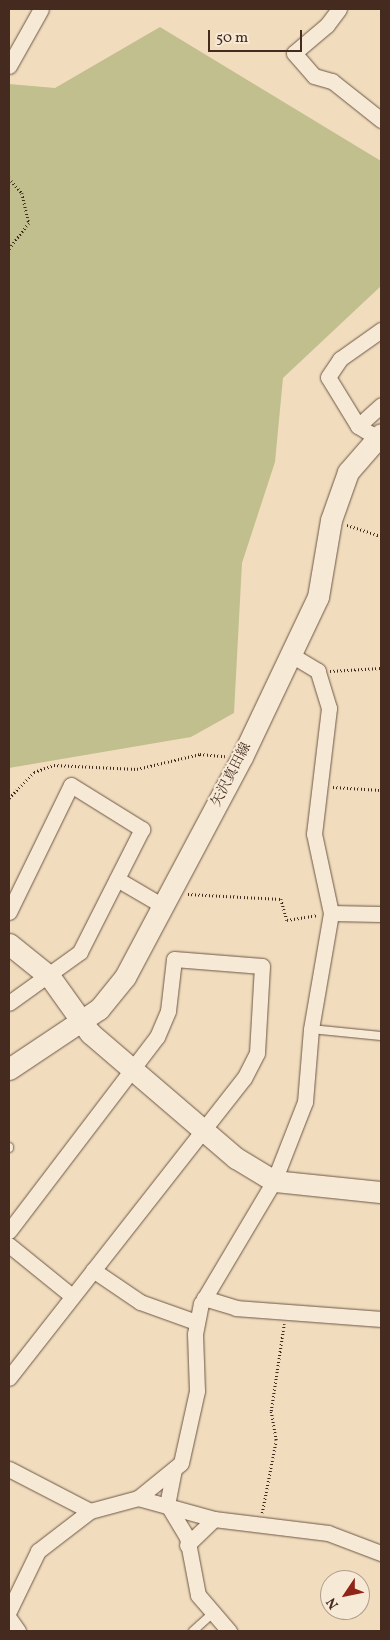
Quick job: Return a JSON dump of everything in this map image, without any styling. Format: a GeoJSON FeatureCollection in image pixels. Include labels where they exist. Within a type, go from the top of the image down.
{"type":"FeatureCollection","features":[{"type":"Feature","properties":{"kind":"main road","name":"矢沢真田線"},"geometry":{"type":"LineString","coordinates":[[9,1068],[99,1009],[125,977],[242,757],[318,597],[331,520],[348,472],[372,432]]}},
{"type":"Feature","properties":{"kind":"main road"},"geometry":{"type":"LineString","coordinates":[[9,944],[50,977],[80,1023],[132,1070],[202,1131],[274,1181],[381,1192]]}},
{"type":"Feature","properties":{"kind":"street"},"geometry":{"type":"LineString","coordinates":[[9,66],[40,9]]}},
{"type":"Feature","properties":{"kind":"street"},"geometry":{"type":"LineString","coordinates":[[339,9],[327,26],[294,53],[314,76],[332,81],[381,120]]}},
{"type":"Feature","properties":{"kind":"street"},"geometry":{"type":"LineString","coordinates":[[372,432],[328,377],[340,360],[381,330]]}},
{"type":"Feature","properties":{"kind":"street"},"geometry":{"type":"LineString","coordinates":[[372,432],[381,405]]}},
{"type":"Feature","properties":{"kind":"street"},"geometry":{"type":"LineString","coordinates":[[229,1631],[198,1595],[187,1545],[167,1504],[174,1469],[186,1449],[197,1391],[196,1322],[204,1298],[274,1181],[305,1102],[311,1029],[331,913],[314,834],[329,708],[318,671],[290,654]]}},
{"type":"Feature","properties":{"kind":"street"},"geometry":{"type":"LineString","coordinates":[[9,912],[71,785],[142,829],[80,952],[50,977],[9,1003]]}},
{"type":"Feature","properties":{"kind":"street"},"geometry":{"type":"LineString","coordinates":[[117,879],[166,899]]}},
{"type":"Feature","properties":{"kind":"street"},"geometry":{"type":"LineString","coordinates":[[331,913],[381,914]]}},
{"type":"Feature","properties":{"kind":"street"},"geometry":{"type":"LineString","coordinates":[[9,1232],[157,1037],[168,1011],[174,959],[262,966],[257,1053],[202,1131],[9,1378]]}},
{"type":"Feature","properties":{"kind":"street"},"geometry":{"type":"LineString","coordinates":[[9,1245],[72,1296]]}},
{"type":"Feature","properties":{"kind":"street"},"geometry":{"type":"LineString","coordinates":[[93,1270],[140,1302],[196,1322]]}},
{"type":"Feature","properties":{"kind":"street"},"geometry":{"type":"LineString","coordinates":[[204,1298],[236,1308],[381,1319]]}},
{"type":"Feature","properties":{"kind":"street"},"geometry":{"type":"LineString","coordinates":[[9,1469],[90,1511]]}},
{"type":"Feature","properties":{"kind":"street"},"geometry":{"type":"LineString","coordinates":[[9,1611],[38,1551],[90,1511],[138,1498],[174,1469]]}},
{"type":"Feature","properties":{"kind":"street"},"geometry":{"type":"LineString","coordinates":[[138,1498],[167,1504],[214,1519],[328,1533],[381,1553]]}},
{"type":"Feature","properties":{"kind":"street"},"geometry":{"type":"LineString","coordinates":[[187,1545],[214,1519]]}},
{"type":"Feature","properties":{"kind":"street"},"geometry":{"type":"LineString","coordinates":[[9,1618],[18,1631]]}},
{"type":"Feature","properties":{"kind":"lane"},"geometry":{"type":"LineString","coordinates":[[311,1029],[381,1036]]}},
{"type":"Feature","properties":{"kind":"lane"},"geometry":{"type":"LineString","coordinates":[[193,1631],[213,1613]]}},
{"type":"Feature","properties":{"kind":"path"},"geometry":{"type":"LineString","coordinates":[[9,178],[22,193],[29,223],[9,250]]}},
{"type":"Feature","properties":{"kind":"path"},"geometry":{"type":"LineString","coordinates":[[331,520],[381,536]]}},
{"type":"Feature","properties":{"kind":"path"},"geometry":{"type":"LineString","coordinates":[[318,671],[381,668]]}},
{"type":"Feature","properties":{"kind":"path"},"geometry":{"type":"LineString","coordinates":[[9,798],[34,772],[54,765],[137,769],[200,754],[242,757]]}},
{"type":"Feature","properties":{"kind":"path"},"geometry":{"type":"LineString","coordinates":[[319,786],[381,790]]}},
{"type":"Feature","properties":{"kind":"path"},"geometry":{"type":"LineString","coordinates":[[166,899],[281,899],[287,920],[331,913]]}},
{"type":"Feature","properties":{"kind":"path"},"geometry":{"type":"LineString","coordinates":[[261,1524],[276,1440],[271,1411],[286,1312]]}},
{"type":"Feature","properties":{"kind":"shaded area"},"geometry":{"type":"Polygon","coordinates":[[[160,27],[381,161],[381,286],[283,378],[275,462],[242,563],[234,713],[191,737],[9,768],[9,84],[55,88],[160,27]]]}}]}
